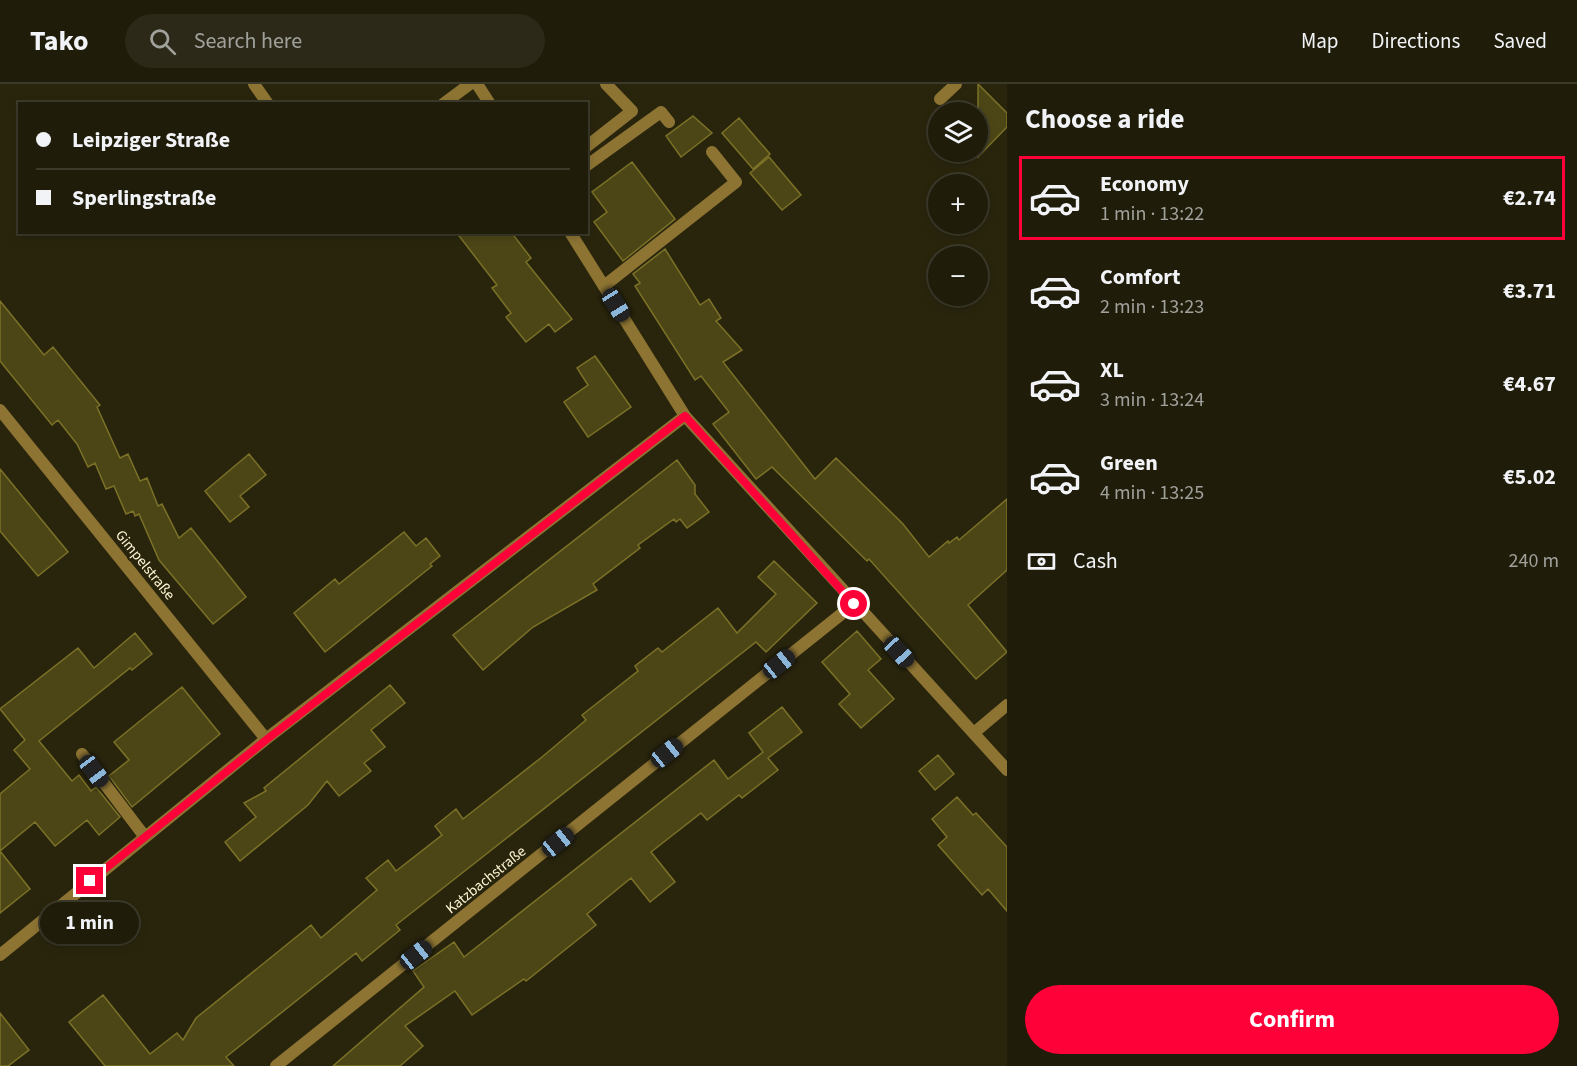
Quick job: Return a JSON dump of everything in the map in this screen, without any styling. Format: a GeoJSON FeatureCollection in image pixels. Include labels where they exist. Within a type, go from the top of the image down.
{"type":"FeatureCollection","features":[{"type":"Feature","properties":{"kind":"street"},"geometry":{"type":"LineString","coordinates":[[254,84],[267,102]]}},
{"type":"Feature","properties":{"kind":"street"},"geometry":{"type":"LineString","coordinates":[[447,102],[470,84]]}},
{"type":"Feature","properties":{"kind":"street"},"geometry":{"type":"LineString","coordinates":[[477,84],[489,102]]}},
{"type":"Feature","properties":{"kind":"street"},"geometry":{"type":"LineString","coordinates":[[588,145],[632,111],[606,84]]}},
{"type":"Feature","properties":{"kind":"street"},"geometry":{"type":"LineString","coordinates":[[940,99],[956,84]]}},
{"type":"Feature","properties":{"kind":"street"},"geometry":{"type":"LineString","coordinates":[[588,165],[661,112],[669,122]]}},
{"type":"Feature","properties":{"kind":"street"},"geometry":{"type":"LineString","coordinates":[[604,286],[736,182],[712,152]]}},
{"type":"Feature","properties":{"kind":"street"},"geometry":{"type":"LineString","coordinates":[[571,234],[685,416],[854,604],[975,732],[1007,770]]}},
{"type":"Feature","properties":{"kind":"street","name":"Gimpelstraße"},"geometry":{"type":"LineString","coordinates":[[0,410],[266,740]]}},
{"type":"Feature","properties":{"kind":"street"},"geometry":{"type":"LineString","coordinates":[[0,955],[266,740],[685,416]]}},
{"type":"Feature","properties":{"kind":"street","name":"Katzbachstraße"},"geometry":{"type":"LineString","coordinates":[[276,1066],[854,604]]}},
{"type":"Feature","properties":{"kind":"street"},"geometry":{"type":"LineString","coordinates":[[975,732],[1007,705]]}},
{"type":"Feature","properties":{"kind":"street"},"geometry":{"type":"LineString","coordinates":[[82,754],[145,837]]}},
{"type":"Feature","properties":{"kind":"building"},"geometry":{"type":"Polygon","coordinates":[[[978,84],[1007,113],[1007,127],[988,147],[988,102],[978,102],[978,84]]]}},
{"type":"Feature","properties":{"kind":"building"},"geometry":{"type":"Polygon","coordinates":[[[693,116],[712,133],[681,157],[666,136],[693,116]]]}},
{"type":"Feature","properties":{"kind":"building"},"geometry":{"type":"Polygon","coordinates":[[[739,118],[770,154],[753,169],[722,133],[739,118]]]}},
{"type":"Feature","properties":{"kind":"building"},"geometry":{"type":"Polygon","coordinates":[[[769,157],[801,195],[782,210],[750,173],[769,157]]]}},
{"type":"Feature","properties":{"kind":"building"},"geometry":{"type":"Polygon","coordinates":[[[632,162],[675,219],[623,261],[594,222],[607,212],[592,192],[632,162]]]}},
{"type":"Feature","properties":{"kind":"building"},"geometry":{"type":"Polygon","coordinates":[[[458,234],[513,234],[531,258],[526,262],[572,319],[555,332],[549,324],[526,342],[506,317],[511,313],[492,288],[497,285],[458,234]]]}},
{"type":"Feature","properties":{"kind":"building"},"geometry":{"type":"Polygon","coordinates":[[[665,249],[700,305],[709,299],[721,318],[716,321],[742,350],[723,362],[815,479],[836,458],[903,524],[929,557],[948,541],[949,543],[957,537],[959,540],[1007,499],[1007,570],[968,605],[1007,652],[976,679],[869,559],[867,561],[772,467],[756,479],[713,424],[729,412],[701,376],[695,380],[635,286],[640,283],[633,274],[665,249]]]}},
{"type":"Feature","properties":{"kind":"building"},"geometry":{"type":"Polygon","coordinates":[[[0,301],[44,355],[53,347],[100,405],[97,407],[120,458],[128,454],[140,481],[147,478],[158,506],[162,504],[179,538],[191,528],[246,597],[213,624],[159,560],[139,514],[135,516],[133,511],[126,514],[114,486],[106,489],[95,463],[88,467],[77,444],[58,420],[52,425],[0,361],[0,301]]]}},
{"type":"Feature","properties":{"kind":"building"},"geometry":{"type":"Polygon","coordinates":[[[595,356],[631,407],[588,437],[564,402],[588,385],[577,368],[595,356]]]}},
{"type":"Feature","properties":{"kind":"building"},"geometry":{"type":"Polygon","coordinates":[[[249,454],[266,475],[240,496],[249,507],[230,522],[205,491],[249,454]]]}},
{"type":"Feature","properties":{"kind":"building"},"geometry":{"type":"Polygon","coordinates":[[[677,460],[695,485],[695,494],[709,512],[687,528],[680,519],[676,522],[674,519],[638,545],[640,548],[593,584],[597,590],[533,627],[483,670],[453,635],[677,460]]]}},
{"type":"Feature","properties":{"kind":"building"},"geometry":{"type":"Polygon","coordinates":[[[0,469],[68,552],[38,576],[0,531],[0,469]]]}},
{"type":"Feature","properties":{"kind":"building"},"geometry":{"type":"Polygon","coordinates":[[[404,532],[416,546],[426,538],[440,556],[430,564],[432,566],[325,652],[294,613],[335,579],[339,584],[404,532]]]}},
{"type":"Feature","properties":{"kind":"building"},"geometry":{"type":"Polygon","coordinates":[[[774,561],[817,603],[766,652],[756,642],[396,925],[400,930],[362,961],[356,953],[226,1057],[234,1066],[105,1066],[69,1022],[103,995],[150,1054],[177,1033],[183,1040],[196,1018],[311,925],[321,938],[377,890],[366,878],[388,860],[396,871],[442,835],[435,826],[456,809],[463,819],[542,757],[586,720],[582,715],[638,671],[635,666],[658,648],[662,652],[718,608],[737,633],[776,594],[758,577],[774,561]]]}},
{"type":"Feature","properties":{"kind":"building"},"geometry":{"type":"Polygon","coordinates":[[[857,631],[881,659],[868,670],[894,699],[861,728],[839,704],[850,694],[822,662],[857,631]]]}},
{"type":"Feature","properties":{"kind":"building"},"geometry":{"type":"Polygon","coordinates":[[[135,633],[152,654],[132,670],[130,668],[39,741],[72,781],[79,775],[91,791],[96,787],[120,817],[99,835],[87,820],[55,846],[35,822],[0,851],[0,794],[30,769],[14,750],[25,740],[0,709],[78,648],[94,668],[135,633]]]}},
{"type":"Feature","properties":{"kind":"building"},"geometry":{"type":"Polygon","coordinates":[[[390,685],[405,703],[371,730],[385,747],[364,763],[371,771],[339,796],[327,781],[308,805],[240,861],[225,842],[256,817],[244,803],[266,791],[264,788],[390,685]]]}},
{"type":"Feature","properties":{"kind":"building"},"geometry":{"type":"Polygon","coordinates":[[[182,687],[220,734],[132,807],[109,776],[129,760],[114,742],[182,687]]]}},
{"type":"Feature","properties":{"kind":"building"},"geometry":{"type":"Polygon","coordinates":[[[782,707],[802,732],[768,758],[778,770],[742,798],[739,795],[707,820],[701,813],[651,852],[675,882],[650,902],[631,878],[587,914],[596,925],[526,981],[524,979],[472,1015],[455,991],[405,1026],[423,1046],[400,1066],[333,1066],[424,987],[413,971],[454,942],[464,957],[714,760],[728,779],[763,752],[749,733],[782,707]]]}},
{"type":"Feature","properties":{"kind":"building"},"geometry":{"type":"Polygon","coordinates":[[[938,755],[954,774],[935,790],[919,771],[938,755]]]}},
{"type":"Feature","properties":{"kind":"building"},"geometry":{"type":"Polygon","coordinates":[[[957,797],[973,815],[976,813],[1007,847],[1007,911],[988,889],[982,895],[938,845],[947,837],[932,819],[957,797]]]}},
{"type":"Feature","properties":{"kind":"building"},"geometry":{"type":"Polygon","coordinates":[[[0,851],[30,889],[0,913],[0,851]]]}},
{"type":"Feature","properties":{"kind":"building"},"geometry":{"type":"Polygon","coordinates":[[[0,1013],[29,1050],[8,1066],[0,1066],[0,1013]]]}},
{"type":"Feature","properties":{"kind":"route"},"geometry":{"type":"LineString","coordinates":[[90,881],[266,740],[685,416],[854,604]]}}]}
